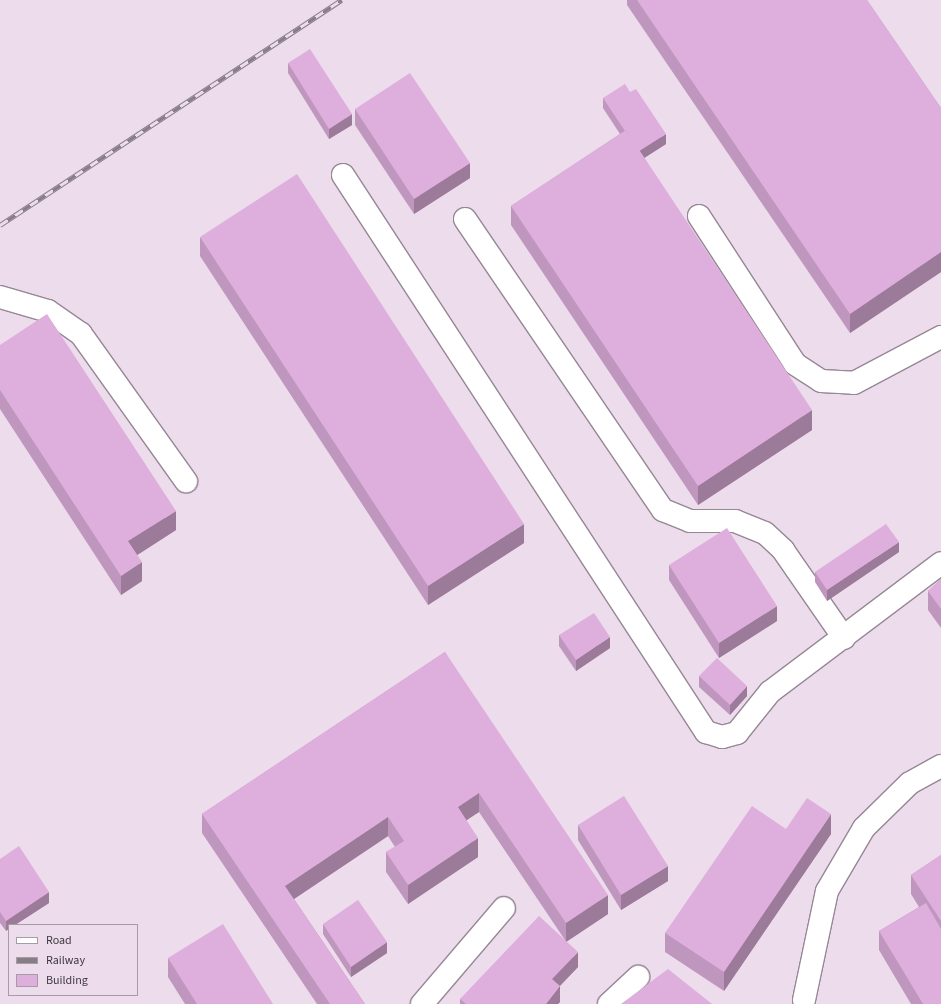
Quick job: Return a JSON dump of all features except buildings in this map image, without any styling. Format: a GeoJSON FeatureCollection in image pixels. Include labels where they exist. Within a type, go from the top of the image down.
{"type":"FeatureCollection","features":[{"type":"Feature","properties":{"kind":"lane"},"geometry":{"type":"LineString","coordinates":[[343,175],[706,732],[722,737],[737,733],[770,692],[844,638],[941,563]]}},
{"type":"Feature","properties":{"kind":"lane"},"geometry":{"type":"LineString","coordinates":[[699,216],[795,364],[821,381],[854,384],[941,337]]}},
{"type":"Feature","properties":{"kind":"lane"},"geometry":{"type":"LineString","coordinates":[[465,219],[663,510],[690,521],[736,521],[765,533],[783,550],[844,638]]}},
{"type":"Feature","properties":{"kind":"lane"},"geometry":{"type":"LineString","coordinates":[[0,297],[48,311],[81,334],[186,481]]}},
{"type":"Feature","properties":{"kind":"lane"},"geometry":{"type":"LineString","coordinates":[[804,1000],[827,891],[864,828],[910,784],[941,766]]}},
{"type":"Feature","properties":{"kind":"lane"},"geometry":{"type":"LineString","coordinates":[[422,1004],[504,908]]}},
{"type":"Feature","properties":{"kind":"lane"},"geometry":{"type":"LineString","coordinates":[[609,1004],[638,978]]}},
{"type":"Feature","properties":{"kind":"railway"},"geometry":{"type":"LineString","coordinates":[[0,225],[341,0]]}}]}
